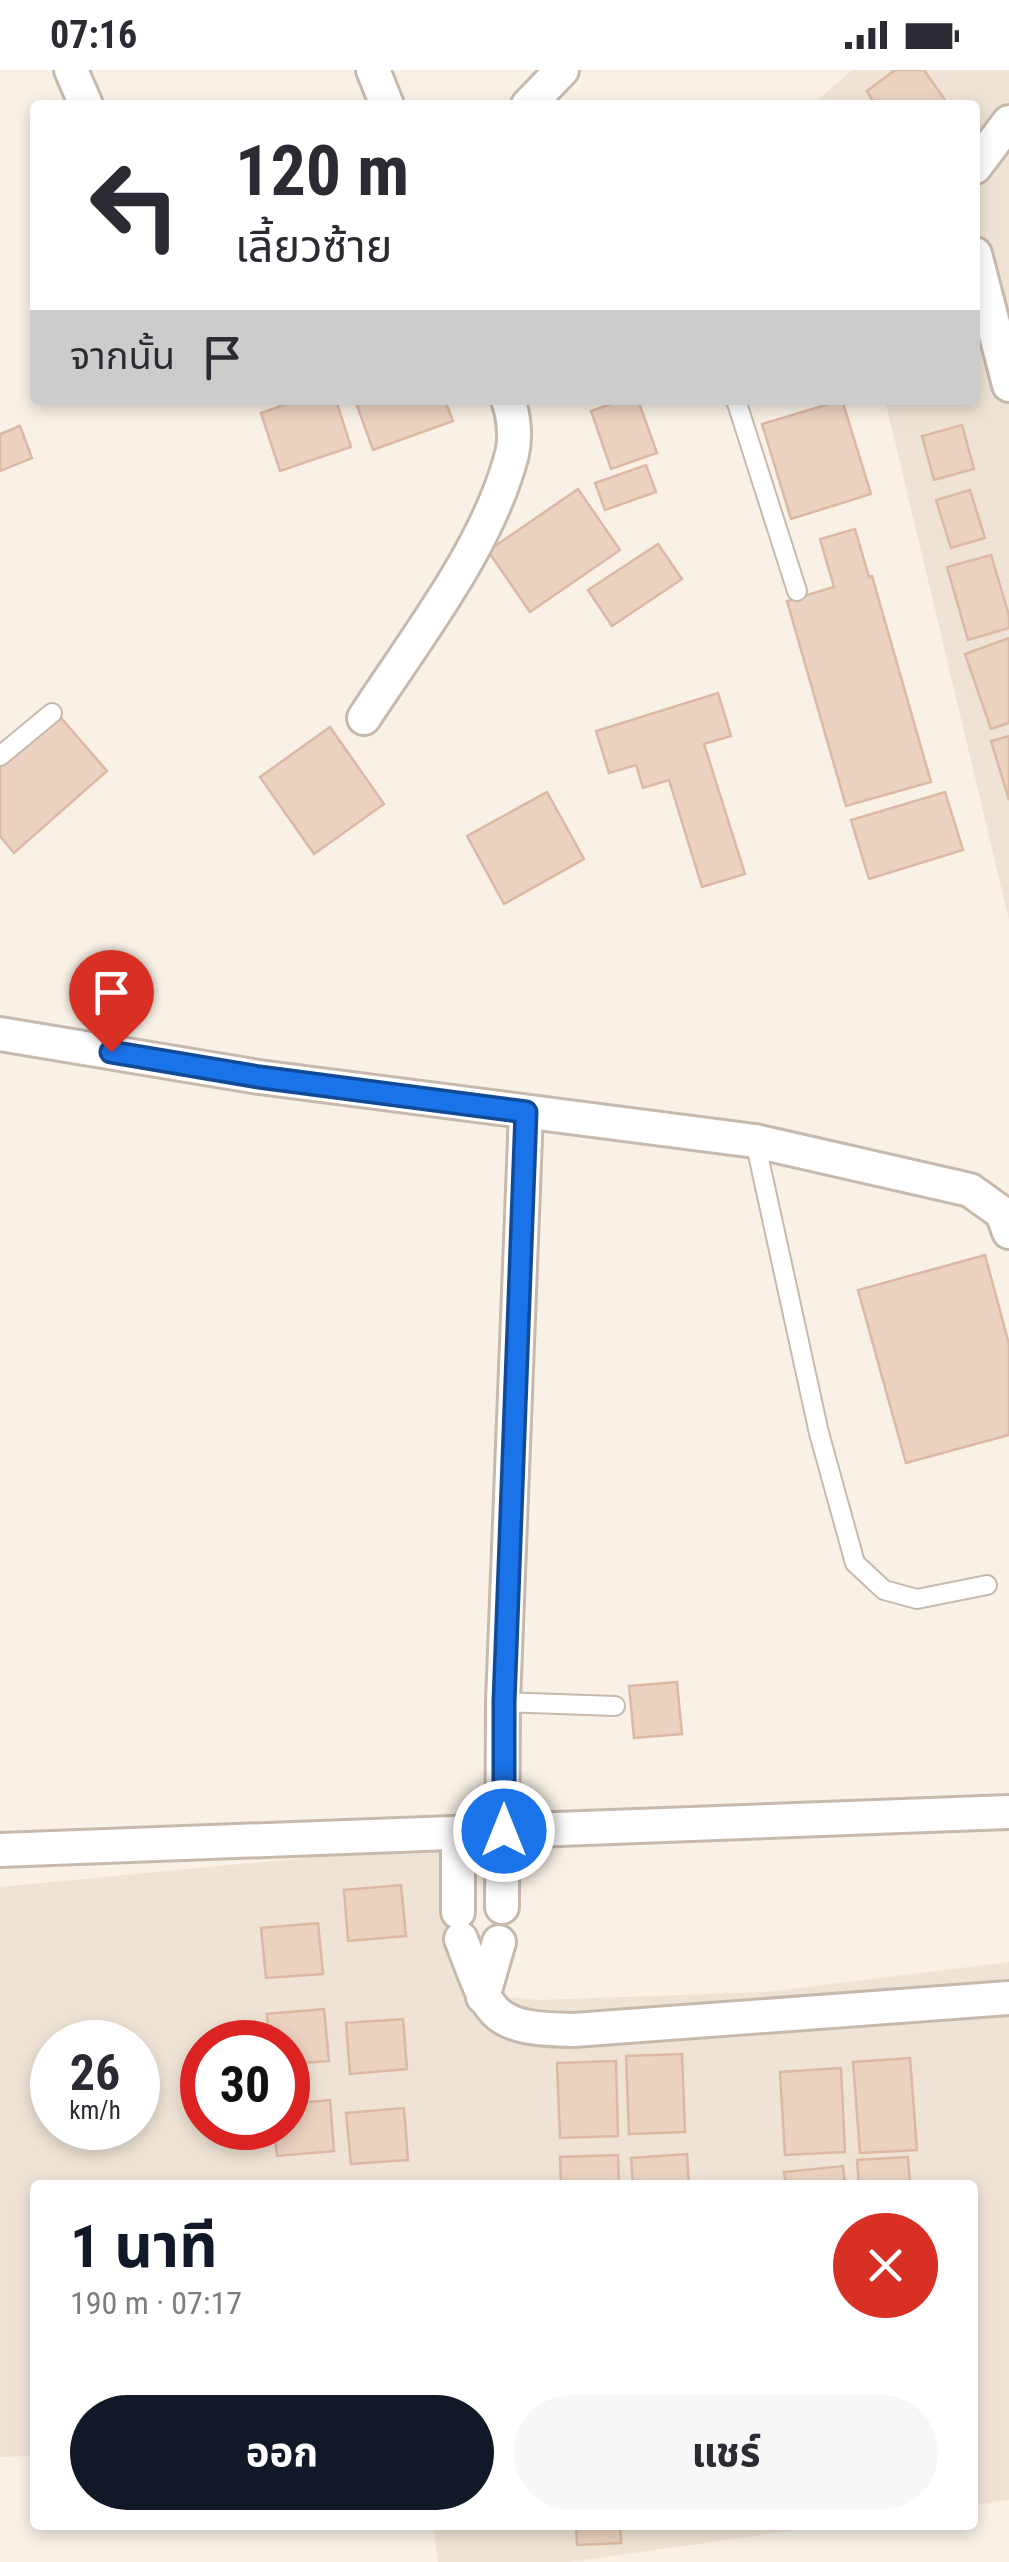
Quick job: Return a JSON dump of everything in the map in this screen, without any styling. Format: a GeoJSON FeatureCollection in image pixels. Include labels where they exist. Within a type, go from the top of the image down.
{"type":"FeatureCollection","features":[{"type":"Feature","properties":{"kind":"street"},"geometry":{"type":"LineString","coordinates":[[71,70],[84,100]]}},
{"type":"Feature","properties":{"kind":"street"},"geometry":{"type":"LineString","coordinates":[[373,70],[385,100]]}},
{"type":"Feature","properties":{"kind":"street"},"geometry":{"type":"LineString","coordinates":[[533,100],[562,70]]}},
{"type":"Feature","properties":{"kind":"street"},"geometry":{"type":"LineString","coordinates":[[980,160],[1009,122]]}},
{"type":"Feature","properties":{"kind":"street"},"geometry":{"type":"LineString","coordinates":[[980,273],[1009,385]]}},
{"type":"Feature","properties":{"kind":"street"},"geometry":{"type":"LineString","coordinates":[[364,718],[444,596],[486,523],[513,451],[517,405]]}},
{"type":"Feature","properties":{"kind":"street"},"geometry":{"type":"LineString","coordinates":[[0,1034],[259,1077],[755,1141],[970,1190],[1002,1213],[1009,1232]]}},
{"type":"Feature","properties":{"kind":"street"},"geometry":{"type":"LineString","coordinates":[[502,1907],[504,1702],[526,1112]]}},
{"type":"Feature","properties":{"kind":"street"},"geometry":{"type":"LineString","coordinates":[[0,1850],[1009,1812]]}},
{"type":"Feature","properties":{"kind":"street"},"geometry":{"type":"LineString","coordinates":[[458,1834],[459,1926],[484,1996],[506,2022],[534,2030],[574,2030],[1009,1998]]}},
{"type":"Feature","properties":{"kind":"street"},"geometry":{"type":"LineString","coordinates":[[484,1996],[499,1942]]}},
{"type":"Feature","properties":{"kind":"lane"},"geometry":{"type":"LineString","coordinates":[[738,405],[798,591]]}},
{"type":"Feature","properties":{"kind":"lane"},"geometry":{"type":"LineString","coordinates":[[0,756],[52,714]]}},
{"type":"Feature","properties":{"kind":"lane"},"geometry":{"type":"LineString","coordinates":[[755,1141],[819,1433],[855,1563],[884,1590],[917,1599],[987,1585]]}},
{"type":"Feature","properties":{"kind":"lane"},"geometry":{"type":"LineString","coordinates":[[504,1702],[615,1706]]}},
{"type":"Feature","properties":{"kind":"shaded area"},"geometry":{"type":"Polygon","coordinates":[[[852,70],[1009,70],[1009,920],[886,405],[980,405],[980,100],[817,100],[852,70]]]}},
{"type":"Feature","properties":{"kind":"shaded area"},"geometry":{"type":"Polygon","coordinates":[[[451,1844],[471,1993],[537,2000],[767,1992],[1009,1962],[1009,2500],[978,2504],[978,2180],[30,2180],[30,2456],[0,2457],[0,1887],[451,1844]]]}},
{"type":"Feature","properties":{"kind":"shaded area"},"geometry":{"type":"Polygon","coordinates":[[[434,2530],[796,2530],[570,2562],[438,2562],[434,2530]]]}},
{"type":"Feature","properties":{"kind":"building"},"geometry":{"type":"Polygon","coordinates":[[[895,70],[924,70],[945,100],[872,100],[867,91],[895,70]]]}},
{"type":"Feature","properties":{"kind":"building"},"geometry":{"type":"Polygon","coordinates":[[[284,405],[338,405],[351,447],[280,471],[261,413],[284,405]]]}},
{"type":"Feature","properties":{"kind":"building"},"geometry":{"type":"Polygon","coordinates":[[[357,405],[447,405],[453,421],[373,450],[357,405]]]}},
{"type":"Feature","properties":{"kind":"building"},"geometry":{"type":"Polygon","coordinates":[[[608,405],[640,405],[657,453],[611,469],[591,411],[608,405]]]}},
{"type":"Feature","properties":{"kind":"building"},"geometry":{"type":"Polygon","coordinates":[[[825,405],[844,405],[871,494],[791,519],[762,424],[825,405]]]}},
{"type":"Feature","properties":{"kind":"building"},"geometry":{"type":"Polygon","coordinates":[[[962,425],[974,469],[934,480],[922,436],[962,425]]]}},
{"type":"Feature","properties":{"kind":"building"},"geometry":{"type":"Polygon","coordinates":[[[20,426],[32,458],[0,471],[0,434],[20,426]]]}},
{"type":"Feature","properties":{"kind":"building"},"geometry":{"type":"Polygon","coordinates":[[[646,465],[656,492],[605,510],[595,483],[646,465]]]}},
{"type":"Feature","properties":{"kind":"building"},"geometry":{"type":"Polygon","coordinates":[[[578,489],[620,550],[530,612],[488,551],[578,489]]]}},
{"type":"Feature","properties":{"kind":"building"},"geometry":{"type":"Polygon","coordinates":[[[970,490],[985,538],[951,548],[936,500],[970,490]]]}},
{"type":"Feature","properties":{"kind":"building"},"geometry":{"type":"Polygon","coordinates":[[[855,529],[931,782],[846,806],[787,601],[834,587],[820,539],[855,529]]]}},
{"type":"Feature","properties":{"kind":"building"},"geometry":{"type":"Polygon","coordinates":[[[658,544],[682,579],[612,626],[588,590],[658,544]]]}},
{"type":"Feature","properties":{"kind":"building"},"geometry":{"type":"Polygon","coordinates":[[[991,555],[1009,615],[1009,628],[968,640],[947,567],[991,555]]]}},
{"type":"Feature","properties":{"kind":"building"},"geometry":{"type":"Polygon","coordinates":[[[1009,638],[1009,723],[991,729],[965,654],[1009,638]]]}},
{"type":"Feature","properties":{"kind":"building"},"geometry":{"type":"Polygon","coordinates":[[[718,693],[731,736],[704,744],[745,874],[702,887],[669,780],[643,788],[636,765],[609,773],[596,731],[718,693]]]}},
{"type":"Feature","properties":{"kind":"building"},"geometry":{"type":"Polygon","coordinates":[[[56,712],[107,771],[14,853],[0,836],[0,761],[56,712]]]}},
{"type":"Feature","properties":{"kind":"building"},"geometry":{"type":"Polygon","coordinates":[[[330,727],[384,804],[314,854],[260,777],[330,727]]]}},
{"type":"Feature","properties":{"kind":"building"},"geometry":{"type":"Polygon","coordinates":[[[1009,736],[1009,800],[991,741],[1009,736]]]}},
{"type":"Feature","properties":{"kind":"building"},"geometry":{"type":"Polygon","coordinates":[[[547,792],[584,859],[504,904],[467,836],[547,792]]]}},
{"type":"Feature","properties":{"kind":"building"},"geometry":{"type":"Polygon","coordinates":[[[945,792],[963,850],[869,879],[851,820],[945,792]]]}},
{"type":"Feature","properties":{"kind":"building"},"geometry":{"type":"Polygon","coordinates":[[[985,1255],[1009,1344],[1009,1435],[906,1463],[858,1290],[985,1255]]]}},
{"type":"Feature","properties":{"kind":"building"},"geometry":{"type":"Polygon","coordinates":[[[677,1682],[682,1734],[634,1738],[629,1686],[677,1682]]]}},
{"type":"Feature","properties":{"kind":"building"},"geometry":{"type":"Polygon","coordinates":[[[401,1885],[406,1936],[348,1941],[344,1890],[401,1885]]]}},
{"type":"Feature","properties":{"kind":"building"},"geometry":{"type":"Polygon","coordinates":[[[318,1923],[323,1974],[266,1978],[261,1928],[318,1923]]]}},
{"type":"Feature","properties":{"kind":"building"},"geometry":{"type":"Polygon","coordinates":[[[324,2009],[329,2061],[310,2062],[310,2020],[267,2020],[267,2014],[324,2009]]]}},
{"type":"Feature","properties":{"kind":"building"},"geometry":{"type":"Polygon","coordinates":[[[403,2019],[407,2069],[350,2074],[346,2023],[403,2019]]]}},
{"type":"Feature","properties":{"kind":"building"},"geometry":{"type":"Polygon","coordinates":[[[682,2054],[685,2132],[629,2134],[626,2056],[682,2054]]]}},
{"type":"Feature","properties":{"kind":"building"},"geometry":{"type":"Polygon","coordinates":[[[910,2058],[917,2150],[860,2153],[853,2062],[910,2058]]]}},
{"type":"Feature","properties":{"kind":"building"},"geometry":{"type":"Polygon","coordinates":[[[616,2061],[618,2136],[560,2138],[557,2063],[616,2061]]]}},
{"type":"Feature","properties":{"kind":"building"},"geometry":{"type":"Polygon","coordinates":[[[841,2068],[845,2152],[785,2155],[780,2072],[841,2068]]]}},
{"type":"Feature","properties":{"kind":"building"},"geometry":{"type":"Polygon","coordinates":[[[330,2100],[334,2151],[277,2156],[276,2150],[310,2150],[310,2102],[330,2100]]]}},
{"type":"Feature","properties":{"kind":"building"},"geometry":{"type":"Polygon","coordinates":[[[404,2108],[408,2160],[351,2164],[346,2113],[404,2108]]]}},
{"type":"Feature","properties":{"kind":"building"},"geometry":{"type":"Polygon","coordinates":[[[687,2154],[689,2180],[633,2180],[631,2158],[687,2154]]]}},
{"type":"Feature","properties":{"kind":"building"},"geometry":{"type":"Polygon","coordinates":[[[618,2155],[619,2180],[561,2180],[560,2157],[618,2155]]]}},
{"type":"Feature","properties":{"kind":"building"},"geometry":{"type":"Polygon","coordinates":[[[908,2157],[910,2180],[859,2180],[857,2160],[908,2157]]]}},
{"type":"Feature","properties":{"kind":"building"},"geometry":{"type":"Polygon","coordinates":[[[843,2166],[844,2180],[785,2180],[784,2172],[843,2166]]]}},
{"type":"Feature","properties":{"kind":"building"},"geometry":{"type":"Polygon","coordinates":[[[576,2530],[620,2530],[621,2543],[577,2545],[576,2530]]]}},
{"type":"Feature","properties":{"kind":"route"},"geometry":{"type":"LineString","coordinates":[[111,1052],[259,1077],[526,1112],[504,1702],[504,1831]]}}]}
